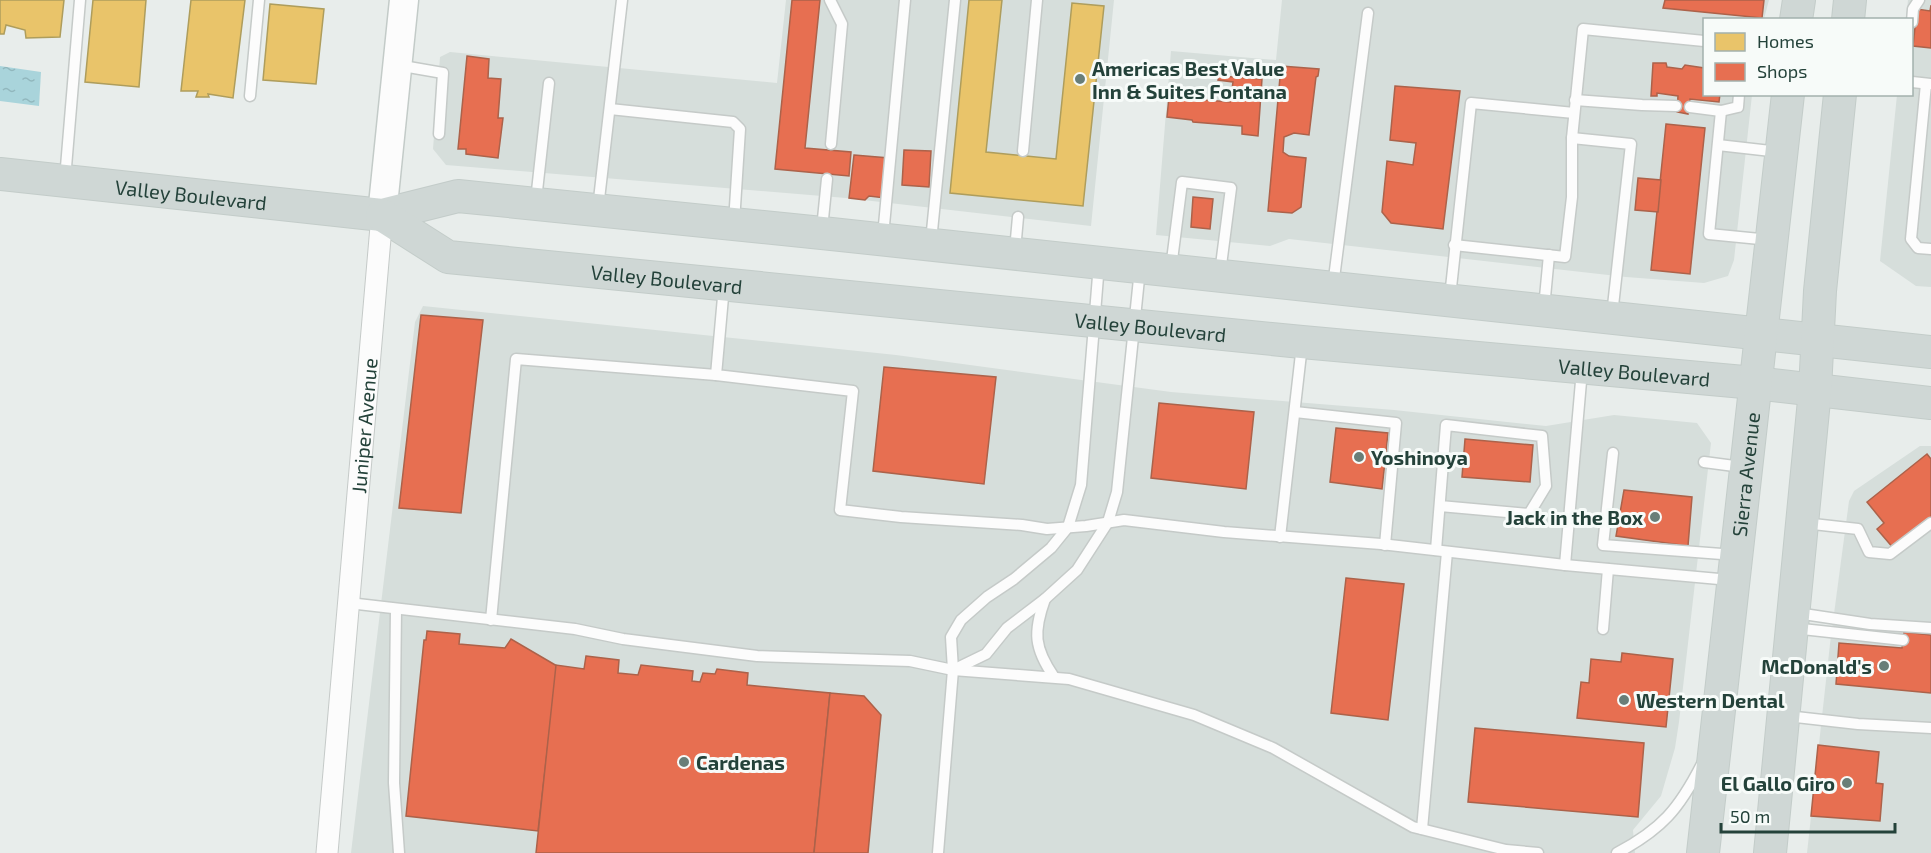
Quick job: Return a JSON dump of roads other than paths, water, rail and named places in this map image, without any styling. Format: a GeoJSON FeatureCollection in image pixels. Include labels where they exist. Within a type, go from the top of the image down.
{"type":"FeatureCollection","features":[{"type":"Feature","properties":{"kind":"main road"},"geometry":{"type":"LineString","coordinates":[[1796,18],[1798,0]]}},
{"type":"Feature","properties":{"kind":"main road"},"geometry":{"type":"LineString","coordinates":[[1848,18],[1850,0]]}},
{"type":"Feature","properties":{"kind":"main road","name":"Sierra Avenue"},"geometry":{"type":"LineString","coordinates":[[1703,853],[1788,96]]}},
{"type":"Feature","properties":{"kind":"main road"},"geometry":{"type":"LineString","coordinates":[[1770,853],[1803,523],[1815,390],[1820,291],[1840,96]]}},
{"type":"Feature","properties":{"kind":"main road","name":"Valley Boulevard"},"geometry":{"type":"LineString","coordinates":[[0,174],[382,215],[458,196],[931,244],[1931,352]]}},
{"type":"Feature","properties":{"kind":"main road","name":"Valley Boulevard"},"geometry":{"type":"LineString","coordinates":[[382,215],[447,257],[1302,342],[1755,382],[1931,404]]}},
{"type":"Feature","properties":{"kind":"street","name":"Juniper Avenue"},"geometry":{"type":"LineString","coordinates":[[327,853],[382,215],[404,0]]}},
{"type":"Feature","properties":{"kind":"lane"},"geometry":{"type":"LineString","coordinates":[[65,181],[80,0]]}},
{"type":"Feature","properties":{"kind":"lane"},"geometry":{"type":"LineString","coordinates":[[250,96],[259,0]]}},
{"type":"Feature","properties":{"kind":"lane"},"geometry":{"type":"LineString","coordinates":[[598,210],[622,0]]}},
{"type":"Feature","properties":{"kind":"lane"},"geometry":{"type":"LineString","coordinates":[[830,0],[842,24],[831,144]]}},
{"type":"Feature","properties":{"kind":"lane"},"geometry":{"type":"LineString","coordinates":[[883,240],[904,0]]}},
{"type":"Feature","properties":{"kind":"lane"},"geometry":{"type":"LineString","coordinates":[[931,244],[956,0]]}},
{"type":"Feature","properties":{"kind":"lane"},"geometry":{"type":"LineString","coordinates":[[1023,151],[1037,0]]}},
{"type":"Feature","properties":{"kind":"lane"},"geometry":{"type":"LineString","coordinates":[[1912,18],[1913,9],[1919,0]]}},
{"type":"Feature","properties":{"kind":"lane"},"geometry":{"type":"LineString","coordinates":[[1333,288],[1368,13]]}},
{"type":"Feature","properties":{"kind":"lane"},"geometry":{"type":"LineString","coordinates":[[1454,245],[1565,257],[1572,197],[1572,138],[1575,100],[1583,30],[1703,41]]}},
{"type":"Feature","properties":{"kind":"lane"},"geometry":{"type":"LineString","coordinates":[[397,64],[443,72],[439,134]]}},
{"type":"Feature","properties":{"kind":"lane"},"geometry":{"type":"LineString","coordinates":[[1913,82],[1928,84],[1911,239],[1918,248],[1931,249]]}},
{"type":"Feature","properties":{"kind":"lane"},"geometry":{"type":"LineString","coordinates":[[536,204],[549,83]]}},
{"type":"Feature","properties":{"kind":"lane"},"geometry":{"type":"LineString","coordinates":[[1690,107],[1721,111],[1738,107],[1739,96]]}},
{"type":"Feature","properties":{"kind":"lane"},"geometry":{"type":"LineString","coordinates":[[1575,100],[1676,106]]}},
{"type":"Feature","properties":{"kind":"lane"},"geometry":{"type":"LineString","coordinates":[[1450,301],[1454,245],[1471,103],[1574,114]]}},
{"type":"Feature","properties":{"kind":"lane"},"geometry":{"type":"LineString","coordinates":[[610,110],[733,122],[737,125],[740,129],[734,224]]}},
{"type":"Feature","properties":{"kind":"lane"},"geometry":{"type":"LineString","coordinates":[[1721,111],[1709,234],[1772,240]]}},
{"type":"Feature","properties":{"kind":"lane"},"geometry":{"type":"LineString","coordinates":[[1572,138],[1631,144],[1611,318]]}},
{"type":"Feature","properties":{"kind":"lane"},"geometry":{"type":"LineString","coordinates":[[1718,145],[1782,152]]}},
{"type":"Feature","properties":{"kind":"lane"},"geometry":{"type":"LineString","coordinates":[[822,233],[827,179]]}},
{"type":"Feature","properties":{"kind":"lane"},"geometry":{"type":"LineString","coordinates":[[1171,271],[1182,182],[1231,188],[1219,276]]}},
{"type":"Feature","properties":{"kind":"lane"},"geometry":{"type":"LineString","coordinates":[[1015,254],[1018,217]]}},
{"type":"Feature","properties":{"kind":"lane"},"geometry":{"type":"LineString","coordinates":[[1544,311],[1549,255]]}},
{"type":"Feature","properties":{"kind":"lane"},"geometry":{"type":"LineString","coordinates":[[938,853],[953,670],[951,637],[961,620],[1051,548],[1068,527],[1081,485],[1100,263]]}},
{"type":"Feature","properties":{"kind":"lane"},"geometry":{"type":"LineString","coordinates":[[953,670],[986,654],[1007,628],[1045,599],[1077,570],[1108,522],[1117,492],[1140,268]]}},
{"type":"Feature","properties":{"kind":"lane"},"geometry":{"type":"LineString","coordinates":[[716,375],[724,284]]}},
{"type":"Feature","properties":{"kind":"lane"},"geometry":{"type":"LineString","coordinates":[[1280,537],[1302,342]]}},
{"type":"Feature","properties":{"kind":"lane"},"geometry":{"type":"LineString","coordinates":[[491,620],[516,359],[716,375],[853,391],[840,510],[1047,529],[1124,520],[1224,532],[1385,545],[1608,569],[1734,567]]}},
{"type":"Feature","properties":{"kind":"lane"},"geometry":{"type":"LineString","coordinates":[[1565,565],[1582,367]]}},
{"type":"Feature","properties":{"kind":"lane"},"geometry":{"type":"LineString","coordinates":[[1294,412],[1396,423],[1385,545]]}},
{"type":"Feature","properties":{"kind":"lane"},"geometry":{"type":"LineString","coordinates":[[1422,829],[1442,551],[1440,506],[1446,425],[1542,436],[1546,486],[1529,514],[1440,506]]}},
{"type":"Feature","properties":{"kind":"lane"},"geometry":{"type":"LineString","coordinates":[[1613,453],[1603,545],[1734,567]]}},
{"type":"Feature","properties":{"kind":"lane"},"geometry":{"type":"LineString","coordinates":[[1704,462],[1746,467]]}},
{"type":"Feature","properties":{"kind":"lane"},"geometry":{"type":"LineString","coordinates":[[1803,523],[1858,529],[1869,552],[1890,554],[1931,523]]}},
{"type":"Feature","properties":{"kind":"lane"},"geometry":{"type":"LineString","coordinates":[[1603,629],[1608,569]]}},
{"type":"Feature","properties":{"kind":"lane"},"geometry":{"type":"LineString","coordinates":[[1045,599],[1036,632],[1046,666],[1054,677]]}},
{"type":"Feature","properties":{"kind":"lane"},"geometry":{"type":"LineString","coordinates":[[349,603],[575,629],[615,638],[757,656],[910,661],[953,670],[1069,679],[1194,715],[1274,748],[1413,827],[1506,850],[1538,853]]}},
{"type":"Feature","properties":{"kind":"lane"},"geometry":{"type":"LineString","coordinates":[[396,609],[394,783],[399,853]]}},
{"type":"Feature","properties":{"kind":"lane"},"geometry":{"type":"LineString","coordinates":[[1793,620],[1931,628]]}},
{"type":"Feature","properties":{"kind":"lane"},"geometry":{"type":"LineString","coordinates":[[1793,620],[1903,640]]}},
{"type":"Feature","properties":{"kind":"lane"},"geometry":{"type":"LineString","coordinates":[[1784,715],[1858,724],[1931,728]]}},
{"type":"Feature","properties":{"kind":"lane"},"geometry":{"type":"LineString","coordinates":[[1617,853],[1643,839],[1666,820],[1691,785],[1716,737]]}},
{"type":"Feature","properties":{"kind":"water"},"geometry":{"type":"Polygon","coordinates":[[[0,66],[41,72],[39,106],[0,101],[0,66]]]}},
{"type":"Feature","properties":{"kind":"place","name":"Americas Best Value Inn & Suites Fontana"},"geometry":{"type":"Point","coordinates":[1080,79]}},
{"type":"Feature","properties":{"kind":"place","name":"Yoshinoya"},"geometry":{"type":"Point","coordinates":[1359,457]}},
{"type":"Feature","properties":{"kind":"place","name":"Jack in the Box"},"geometry":{"type":"Point","coordinates":[1655,517]}},
{"type":"Feature","properties":{"kind":"place","name":"McDonald's"},"geometry":{"type":"Point","coordinates":[1884,666]}},
{"type":"Feature","properties":{"kind":"place","name":"Western Dental"},"geometry":{"type":"Point","coordinates":[1624,700]}},
{"type":"Feature","properties":{"kind":"place","name":"Cardenas"},"geometry":{"type":"Point","coordinates":[684,762]}},
{"type":"Feature","properties":{"kind":"place","name":"El Gallo Giro"},"geometry":{"type":"Point","coordinates":[1847,783]}}]}
